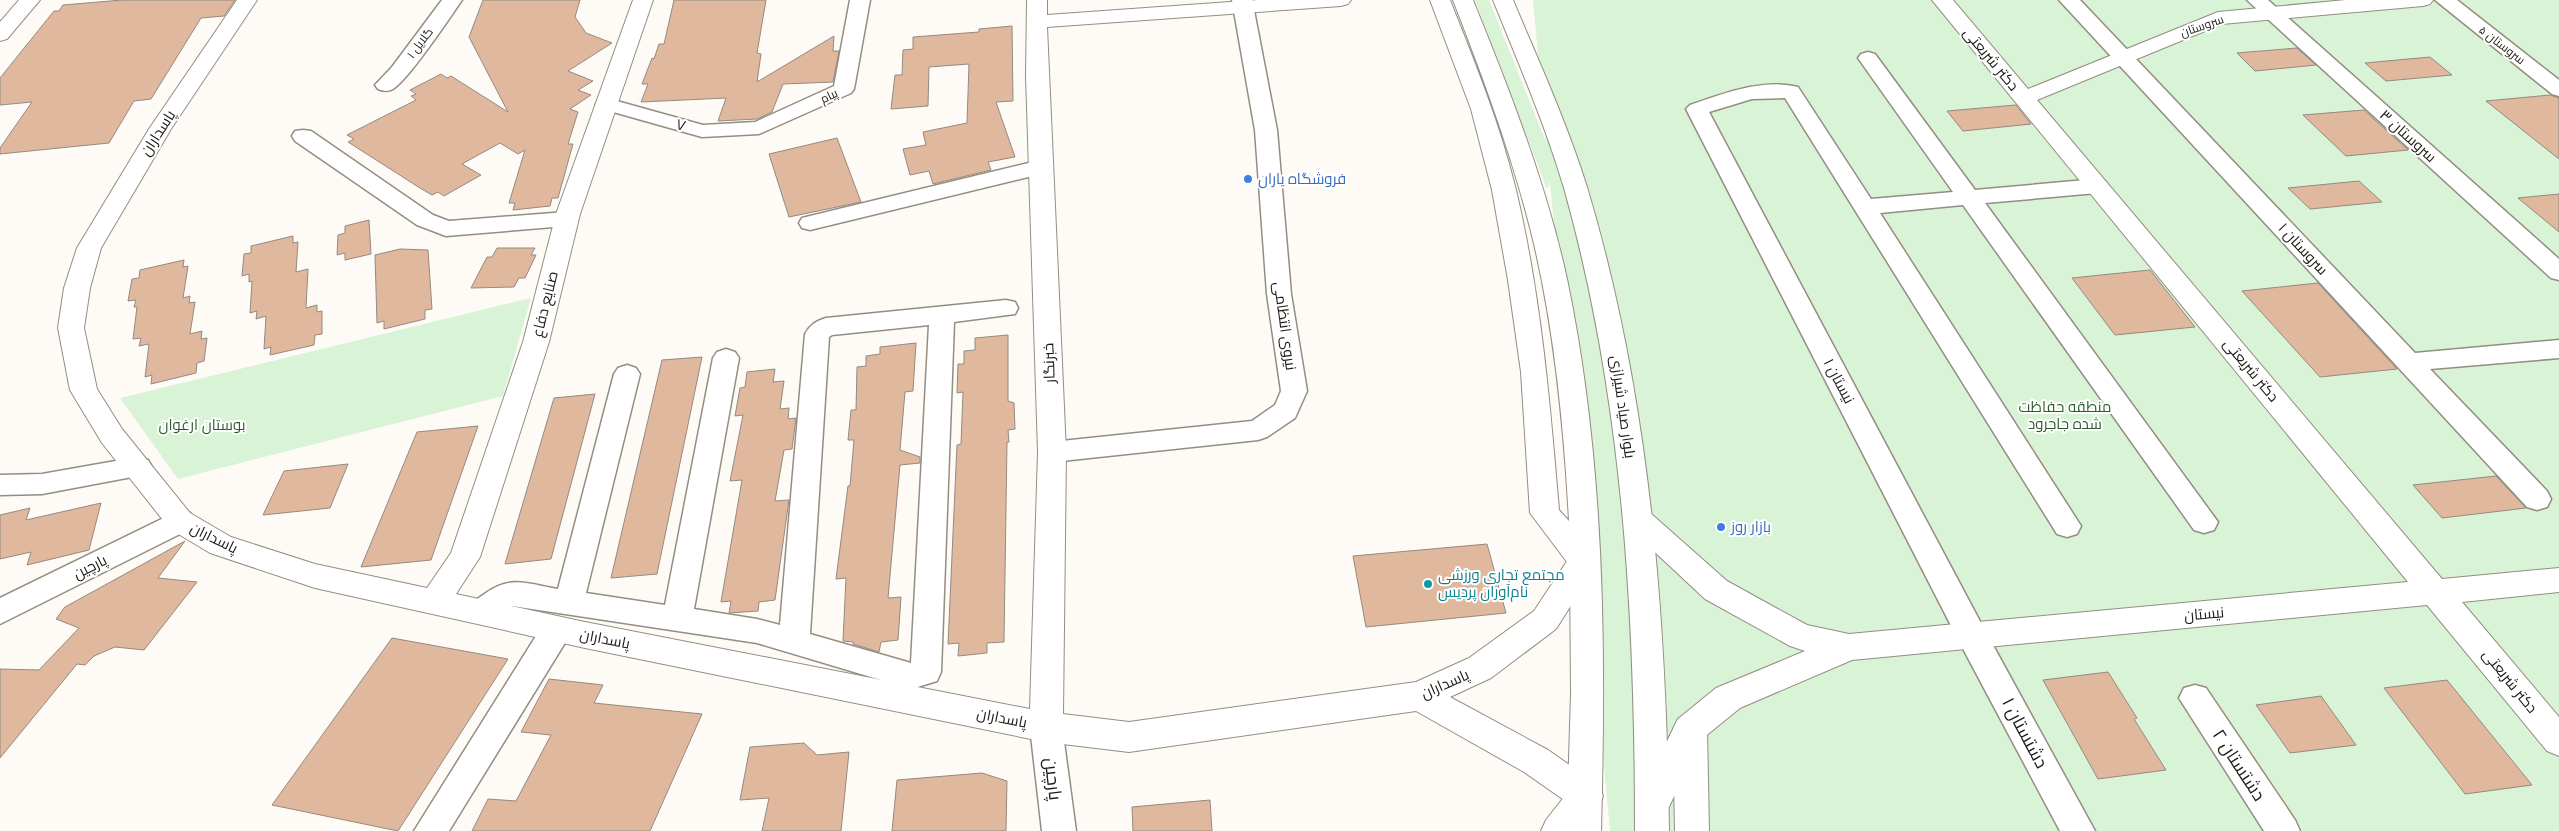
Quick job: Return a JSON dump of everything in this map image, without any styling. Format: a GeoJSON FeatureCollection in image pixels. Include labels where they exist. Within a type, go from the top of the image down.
{"type":"FeatureCollection","features":[{"type":"Feature","properties":{"kind":"street"},"geometry":{"type":"LineString","coordinates":[[0,35],[30,0]]}},
{"type":"Feature","properties":{"kind":"street","name":"پاسداران"},"geometry":{"type":"LineString","coordinates":[[247,0],[131,175],[89,248],[77,288],[70,328],[84,390],[112,436],[180,521],[221,545],[315,576],[481,612],[563,616],[1046,727],[1129,737],[1418,696],[1480,668],[1545,620],[1584,561]]}},
{"type":"Feature","properties":{"kind":"street","name":"گلایل ۱"},"geometry":{"type":"LineString","coordinates":[[385,85],[399,71],[452,0]]}},
{"type":"Feature","properties":{"kind":"street","name":"صنایع دفاع"},"geometry":{"type":"LineString","coordinates":[[434,601],[466,557],[536,342],[566,220],[643,0]]}},
{"type":"Feature","properties":{"kind":"street","name":"پیام"},"geometry":{"type":"LineString","coordinates":[[759,128],[844,89],[860,0]]}},
{"type":"Feature","properties":{"kind":"street"},"geometry":{"type":"LineString","coordinates":[[1038,11],[1341,0]]}},
{"type":"Feature","properties":{"kind":"street"},"geometry":{"type":"LineString","coordinates":[[1440,0],[1482,109],[1504,190],[1521,280],[1534,372],[1545,513],[1584,561]]}},
{"type":"Feature","properties":{"kind":"street"},"geometry":{"type":"LineString","coordinates":[[1463,0],[1514,134],[1531,188],[1553,278],[1570,373],[1584,561],[1587,645],[1584,831]]}},
{"type":"Feature","properties":{"kind":"street","name":"بلوار صیاد شیرازی"},"geometry":{"type":"LineString","coordinates":[[1502,0],[1546,105],[1575,187],[1600,278],[1621,374],[1638,519],[1648,652],[1652,819]]}},
{"type":"Feature","properties":{"kind":"street","name":"دکتر شریعتی"},"geometry":{"type":"LineString","coordinates":[[1942,0],[2559,741]]}},
{"type":"Feature","properties":{"kind":"street","name":"سروستان ۱"},"geometry":{"type":"LineString","coordinates":[[2069,0],[2537,499]]}},
{"type":"Feature","properties":{"kind":"street","name":"سروستان"},"geometry":{"type":"LineString","coordinates":[[2024,98],[2218,18],[2264,6],[2423,0]]}},
{"type":"Feature","properties":{"kind":"street","name":"سروستان ۵"},"geometry":{"type":"LineString","coordinates":[[2445,0],[2559,90]]}},
{"type":"Feature","properties":{"kind":"street","name":"نیروی انتظامی"},"geometry":{"type":"LineString","coordinates":[[1052,452],[1258,430],[1286,411],[1294,391],[1279,294],[1266,130],[1242,4]]}},
{"type":"Feature","properties":{"kind":"street","name":"سروستان ۳"},"geometry":{"type":"LineString","coordinates":[[2264,6],[2559,272]]}},
{"type":"Feature","properties":{"kind":"street","name":"خبرنگار"},"geometry":{"type":"LineString","coordinates":[[1038,11],[1038,76],[1052,452],[1046,727]]}},
{"type":"Feature","properties":{"kind":"street"},"geometry":{"type":"LineString","coordinates":[[1868,58],[2204,522]]}},
{"type":"Feature","properties":{"kind":"street","name":"نیستان ۱"},"geometry":{"type":"LineString","coordinates":[[1864,207],[1791,92],[1750,93],[1697,109],[1972,636]]}},
{"type":"Feature","properties":{"kind":"street","name":"۷"},"geometry":{"type":"LineString","coordinates":[[606,104],[702,131],[759,128]]}},
{"type":"Feature","properties":{"kind":"street"},"geometry":{"type":"LineString","coordinates":[[303,136],[425,220],[446,229],[566,220]]}},
{"type":"Feature","properties":{"kind":"street"},"geometry":{"type":"LineString","coordinates":[[810,223],[1041,167]]}},
{"type":"Feature","properties":{"kind":"street"},"geometry":{"type":"LineString","coordinates":[[2066,526],[1864,207],[2097,186]]}},
{"type":"Feature","properties":{"kind":"street"},"geometry":{"type":"LineString","coordinates":[[794,642],[817,334],[826,327],[1006,308]]}},
{"type":"Feature","properties":{"kind":"street"},"geometry":{"type":"LineString","coordinates":[[563,616],[677,619],[757,631],[910,676],[926,672],[942,315]]}},
{"type":"Feature","properties":{"kind":"street"},"geometry":{"type":"LineString","coordinates":[[2409,362],[2559,349]]}},
{"type":"Feature","properties":{"kind":"street"},"geometry":{"type":"LineString","coordinates":[[677,619],[726,358]]}},
{"type":"Feature","properties":{"kind":"street"},"geometry":{"type":"LineString","coordinates":[[431,831],[563,616],[627,374]]}},
{"type":"Feature","properties":{"kind":"street"},"geometry":{"type":"LineString","coordinates":[[0,485],[42,484],[138,467]]}},
{"type":"Feature","properties":{"kind":"street"},"geometry":{"type":"LineString","coordinates":[[1638,519],[1716,590],[1801,637],[1849,647]]}},
{"type":"Feature","properties":{"kind":"street","name":"پارچین"},"geometry":{"type":"LineString","coordinates":[[0,612],[180,521]]}},
{"type":"Feature","properties":{"kind":"street","name":"نیستان"},"geometry":{"type":"LineString","coordinates":[[1849,647],[2559,580]]}},
{"type":"Feature","properties":{"kind":"street","name":"دشتستان ۱"},"geometry":{"type":"LineString","coordinates":[[1972,636],[2078,831]]}},
{"type":"Feature","properties":{"kind":"street"},"geometry":{"type":"LineString","coordinates":[[1652,819],[1690,729],[1728,698],[1849,647]]}},
{"type":"Feature","properties":{"kind":"street"},"geometry":{"type":"LineString","coordinates":[[1418,696],[1536,761],[1586,796]]}},
{"type":"Feature","properties":{"kind":"street","name":"دشتستان ۲"},"geometry":{"type":"LineString","coordinates":[[2195,698],[2283,831]]}},
{"type":"Feature","properties":{"kind":"street","name":"پارچین"},"geometry":{"type":"LineString","coordinates":[[1046,727],[1059,831]]}},
{"type":"Feature","properties":{"kind":"street"},"geometry":{"type":"LineString","coordinates":[[1690,729],[1692,831]]}},
{"type":"Feature","properties":{"kind":"street"},"geometry":{"type":"LineString","coordinates":[[1558,831],[1586,796]]}},
{"type":"Feature","properties":{"kind":"green space","name":"منطقه حفاظت شده جاجرود"},"geometry":{"type":"Polygon","coordinates":[[[1475,0],[1489,0],[1546,142],[1533,0],[2559,0],[2559,831],[1610,831],[1550,182],[1547,189],[1475,0]]]}},
{"type":"Feature","properties":{"kind":"green space","name":"بوستان ارغوان"},"geometry":{"type":"Polygon","coordinates":[[[531,298],[503,396],[178,479],[120,398],[531,298]]]}},
{"type":"Feature","properties":{"kind":"building"},"geometry":{"type":"Polygon","coordinates":[[[122,0],[235,0],[224,16],[201,18],[151,99],[134,101],[109,143],[0,154],[0,148],[32,102],[0,105],[0,78],[54,11],[59,11],[63,5],[122,0]]]}},
{"type":"Feature","properties":{"kind":"building"},"geometry":{"type":"Polygon","coordinates":[[[483,0],[580,0],[575,17],[586,33],[612,43],[568,71],[593,81],[578,90],[591,95],[570,109],[578,112],[568,144],[573,144],[558,198],[552,198],[550,206],[513,210],[515,203],[509,203],[525,150],[518,154],[500,143],[462,164],[481,175],[444,196],[438,192],[432,195],[348,142],[354,139],[347,135],[416,100],[411,96],[416,94],[410,90],[441,74],[447,78],[451,76],[508,112],[469,37],[483,0]]]}},
{"type":"Feature","properties":{"kind":"building"},"geometry":{"type":"Polygon","coordinates":[[[674,0],[766,0],[757,53],[761,54],[757,82],[834,36],[833,51],[839,51],[833,82],[783,84],[772,112],[757,119],[718,121],[726,98],[641,102],[648,84],[642,84],[659,44],[664,44],[674,0]]]}},
{"type":"Feature","properties":{"kind":"building"},"geometry":{"type":"Polygon","coordinates":[[[1012,26],[1013,101],[996,102],[1015,157],[988,162],[991,170],[933,184],[929,171],[910,175],[903,149],[926,145],[923,132],[967,123],[969,64],[929,67],[928,106],[891,109],[895,75],[902,75],[903,50],[913,49],[913,37],[979,32],[979,29],[1012,26]]]}},
{"type":"Feature","properties":{"kind":"building"},"geometry":{"type":"Polygon","coordinates":[[[2297,48],[2316,65],[2255,71],[2237,53],[2297,48]]]}},
{"type":"Feature","properties":{"kind":"building"},"geometry":{"type":"Polygon","coordinates":[[[2430,57],[2452,75],[2386,81],[2365,63],[2430,57]]]}},
{"type":"Feature","properties":{"kind":"building"},"geometry":{"type":"Polygon","coordinates":[[[2550,95],[2559,98],[2559,159],[2486,101],[2550,95]]]}},
{"type":"Feature","properties":{"kind":"building"},"geometry":{"type":"Polygon","coordinates":[[[2016,105],[2031,124],[1963,131],[1947,111],[2016,105]]]}},
{"type":"Feature","properties":{"kind":"building"},"geometry":{"type":"Polygon","coordinates":[[[2364,110],[2408,150],[2346,156],[2303,115],[2364,110]]]}},
{"type":"Feature","properties":{"kind":"building"},"geometry":{"type":"Polygon","coordinates":[[[837,138],[861,202],[789,217],[769,154],[837,138]]]}},
{"type":"Feature","properties":{"kind":"building"},"geometry":{"type":"Polygon","coordinates":[[[2359,181],[2382,202],[2310,209],[2288,188],[2359,181]]]}},
{"type":"Feature","properties":{"kind":"building"},"geometry":{"type":"Polygon","coordinates":[[[2559,194],[2559,232],[2518,198],[2559,194]]]}},
{"type":"Feature","properties":{"kind":"building"},"geometry":{"type":"Polygon","coordinates":[[[369,220],[371,254],[345,260],[345,253],[337,255],[338,235],[345,233],[345,226],[369,220]]]}},
{"type":"Feature","properties":{"kind":"building"},"geometry":{"type":"Polygon","coordinates":[[[293,236],[293,243],[298,242],[296,272],[308,269],[306,308],[317,305],[317,312],[322,311],[322,334],[315,335],[314,345],[270,355],[271,347],[264,349],[266,316],[256,319],[257,311],[250,313],[252,281],[249,282],[249,274],[242,276],[244,254],[251,253],[251,246],[293,236]]]}},
{"type":"Feature","properties":{"kind":"building"},"geometry":{"type":"Polygon","coordinates":[[[497,248],[535,248],[531,255],[536,255],[525,278],[519,278],[514,287],[471,288],[487,257],[492,257],[497,248]]]}},
{"type":"Feature","properties":{"kind":"building"},"geometry":{"type":"Polygon","coordinates":[[[400,249],[428,250],[432,309],[425,310],[425,319],[384,329],[384,321],[377,323],[375,255],[400,249]]]}},
{"type":"Feature","properties":{"kind":"building"},"geometry":{"type":"Polygon","coordinates":[[[184,260],[183,267],[188,266],[183,298],[190,296],[189,303],[195,302],[190,334],[202,331],[201,339],[207,338],[204,361],[197,363],[196,373],[151,384],[152,375],[145,377],[149,344],[139,346],[141,338],[133,339],[137,307],[134,307],[136,300],[128,301],[132,279],[139,278],[140,270],[184,260]]]}},
{"type":"Feature","properties":{"kind":"building"},"geometry":{"type":"Polygon","coordinates":[[[2150,270],[2195,327],[2115,335],[2072,278],[2150,270]]]}},
{"type":"Feature","properties":{"kind":"building"},"geometry":{"type":"Polygon","coordinates":[[[2318,283],[2397,369],[2320,377],[2242,291],[2318,283]]]}},
{"type":"Feature","properties":{"kind":"building"},"geometry":{"type":"Polygon","coordinates":[[[1008,335],[1008,401],[1014,403],[1015,429],[1008,430],[1009,442],[1007,442],[1004,642],[987,643],[987,653],[958,656],[959,643],[948,644],[957,445],[961,444],[963,392],[957,393],[958,364],[964,364],[964,351],[975,350],[975,338],[1008,335]]]}},
{"type":"Feature","properties":{"kind":"building"},"geometry":{"type":"Polygon","coordinates":[[[916,343],[913,391],[905,392],[900,450],[920,457],[920,463],[900,465],[888,598],[901,597],[898,640],[881,642],[879,652],[853,644],[853,642],[843,641],[846,578],[836,579],[848,486],[850,486],[854,440],[848,440],[851,410],[856,410],[857,367],[866,366],[866,356],[880,354],[880,347],[916,343]]]}},
{"type":"Feature","properties":{"kind":"building"},"geometry":{"type":"Polygon","coordinates":[[[702,357],[657,574],[611,578],[662,360],[702,357]]]}},
{"type":"Feature","properties":{"kind":"building"},"geometry":{"type":"Polygon","coordinates":[[[775,369],[773,382],[784,381],[780,409],[789,408],[788,419],[796,418],[792,449],[784,450],[775,501],[789,500],[775,600],[759,602],[758,611],[729,613],[731,601],[721,602],[742,480],[730,481],[743,415],[735,416],[740,388],[745,387],[747,372],[775,369]]]}},
{"type":"Feature","properties":{"kind":"building"},"geometry":{"type":"Polygon","coordinates":[[[595,394],[551,559],[505,564],[554,398],[595,394]]]}},
{"type":"Feature","properties":{"kind":"building"},"geometry":{"type":"Polygon","coordinates":[[[478,426],[431,560],[361,567],[417,432],[478,426]]]}},
{"type":"Feature","properties":{"kind":"building"},"geometry":{"type":"Polygon","coordinates":[[[348,464],[330,508],[263,515],[284,471],[348,464]]]}},
{"type":"Feature","properties":{"kind":"building"},"geometry":{"type":"Polygon","coordinates":[[[2496,476],[2526,508],[2442,518],[2413,485],[2496,476]]]}},
{"type":"Feature","properties":{"kind":"building"},"geometry":{"type":"Polygon","coordinates":[[[101,503],[89,550],[27,565],[31,552],[0,559],[0,515],[30,508],[26,520],[101,503]]]}},
{"type":"Feature","properties":{"kind":"building"},"geometry":{"type":"Polygon","coordinates":[[[185,541],[158,578],[197,582],[144,650],[115,647],[94,656],[85,665],[77,664],[0,758],[0,669],[39,670],[79,628],[56,619],[65,607],[185,541]]]}},
{"type":"Feature","properties":{"kind":"building","name":"مجتمع تجاری ورزشی نام‌آوران پردیس"},"geometry":{"type":"Polygon","coordinates":[[[1487,544],[1506,613],[1366,627],[1353,556],[1487,544]]]}},
{"type":"Feature","properties":{"kind":"building"},"geometry":{"type":"Polygon","coordinates":[[[392,638],[508,659],[398,831],[272,805],[392,638]]]}},
{"type":"Feature","properties":{"kind":"building"},"geometry":{"type":"Polygon","coordinates":[[[2108,672],[2137,718],[2134,719],[2166,770],[2098,779],[2043,680],[2108,672]]]}},
{"type":"Feature","properties":{"kind":"building"},"geometry":{"type":"Polygon","coordinates":[[[549,679],[603,685],[594,703],[702,714],[650,831],[472,831],[488,799],[516,801],[551,735],[521,732],[549,679]]]}},
{"type":"Feature","properties":{"kind":"building"},"geometry":{"type":"Polygon","coordinates":[[[2447,680],[2532,785],[2465,794],[2384,688],[2447,680]]]}},
{"type":"Feature","properties":{"kind":"building"},"geometry":{"type":"Polygon","coordinates":[[[2321,696],[2356,745],[2290,753],[2256,705],[2321,696]]]}},
{"type":"Feature","properties":{"kind":"building"},"geometry":{"type":"Polygon","coordinates":[[[804,743],[817,755],[849,752],[841,831],[762,831],[769,798],[740,800],[750,747],[804,743]]]}},
{"type":"Feature","properties":{"kind":"building"},"geometry":{"type":"Polygon","coordinates":[[[982,773],[1007,781],[1006,831],[892,831],[897,780],[982,773]]]}},
{"type":"Feature","properties":{"kind":"building"},"geometry":{"type":"Polygon","coordinates":[[[1210,800],[1212,831],[1133,831],[1132,807],[1210,800]]]}},
{"type":"Feature","properties":{"kind":"place","name":"فروشگاه یاران"},"geometry":{"type":"Point","coordinates":[1248,179]}},
{"type":"Feature","properties":{"kind":"place","name":"بازار روز"},"geometry":{"type":"Point","coordinates":[1721,527]}},
{"type":"Feature","properties":{"kind":"place","name":"مجتمع تجاری ورزشی نام‌آوران پردیس"},"geometry":{"type":"Point","coordinates":[1428,584]}}]}
